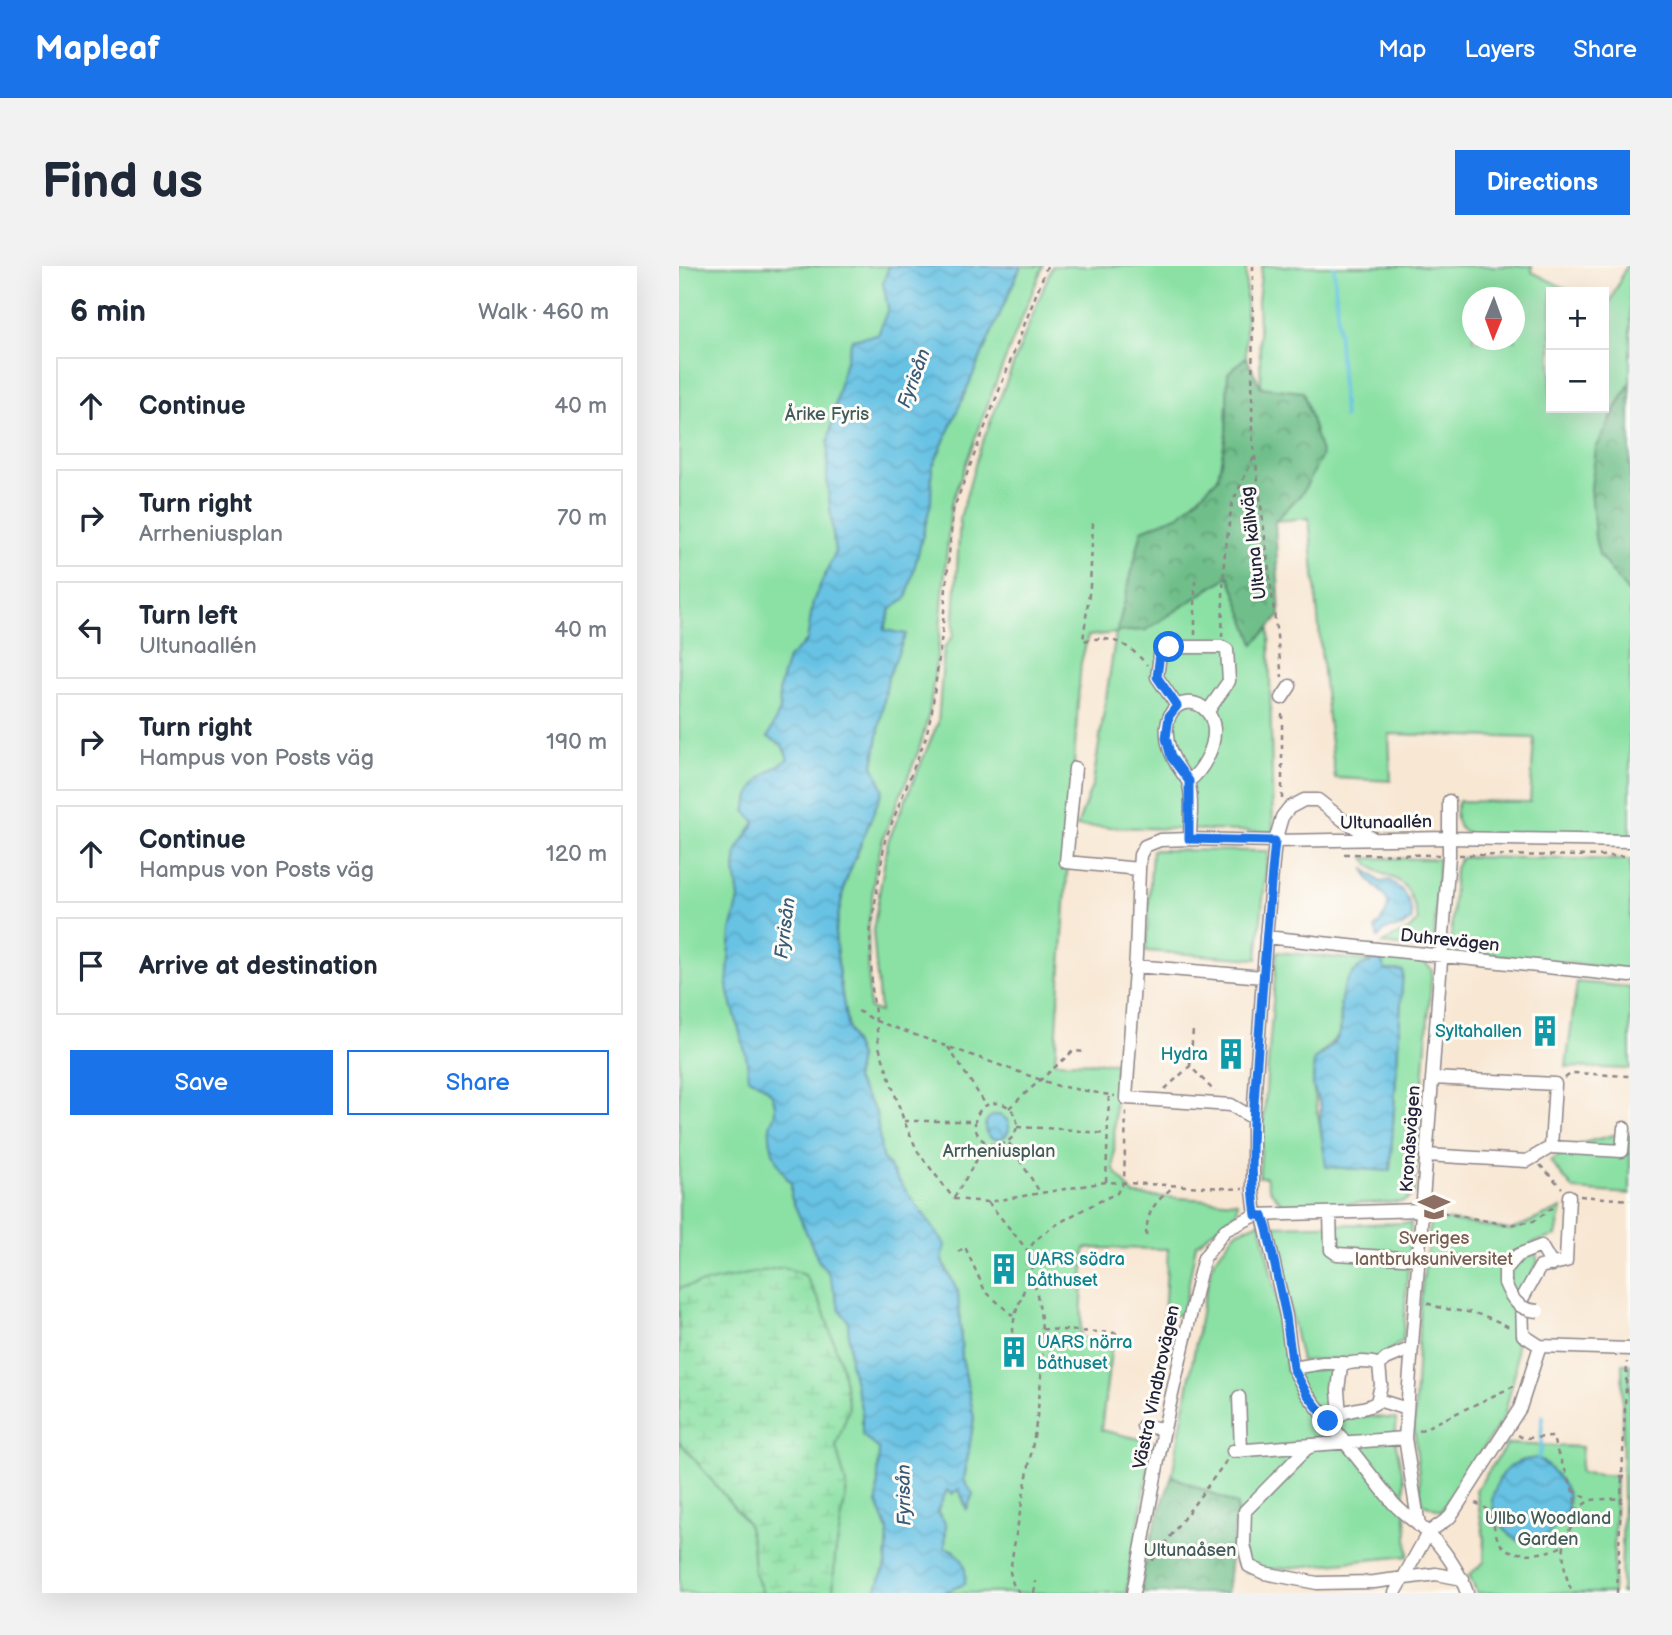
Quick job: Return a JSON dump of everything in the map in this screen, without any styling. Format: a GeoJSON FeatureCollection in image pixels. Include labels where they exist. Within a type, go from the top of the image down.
{"type":"FeatureCollection","features":[{"type":"Feature","properties":{"kind":"street"},"geometry":{"type":"LineString","coordinates":[[1177,706],[1157,677],[1160,654],[1169,647],[1222,647],[1227,650],[1229,681],[1207,710]]}},
{"type":"Feature","properties":{"kind":"street"},"geometry":{"type":"LineString","coordinates":[[1282,698],[1290,686]]}},
{"type":"Feature","properties":{"kind":"street"},"geometry":{"type":"LineString","coordinates":[[1189,781],[1197,775],[1210,751],[1214,734],[1207,710],[1190,702],[1177,706],[1169,716],[1166,738],[1171,757],[1189,781],[1189,839]]}},
{"type":"Feature","properties":{"kind":"street"},"geometry":{"type":"LineString","coordinates":[[1075,768],[1066,862],[1139,869],[1126,1098],[1231,1105],[1253,1118]]}},
{"type":"Feature","properties":{"kind":"street"},"geometry":{"type":"LineString","coordinates":[[1336,1420],[1307,1394],[1293,1368],[1286,1316],[1253,1191],[1253,1118],[1275,841],[1282,817],[1289,808],[1304,800],[1318,800],[1343,820],[1376,840]]}},
{"type":"Feature","properties":{"kind":"street","name":"Kronåsvägen"},"geometry":{"type":"LineString","coordinates":[[1449,801],[1441,956],[1405,1438],[1424,1530],[1463,1579],[1467,1593]]}},
{"type":"Feature","properties":{"kind":"street","name":"Ultunaallén"},"geometry":{"type":"LineString","coordinates":[[1139,869],[1140,855],[1145,846],[1160,840],[1448,838],[1630,841]]}},
{"type":"Feature","properties":{"kind":"street","name":"Duhrevägen"},"geometry":{"type":"LineString","coordinates":[[1266,937],[1630,976]]}},
{"type":"Feature","properties":{"kind":"street"},"geometry":{"type":"LineString","coordinates":[[1135,966],[1263,977]]}},
{"type":"Feature","properties":{"kind":"street"},"geometry":{"type":"LineString","coordinates":[[1432,1078],[1555,1084],[1551,1147]]}},
{"type":"Feature","properties":{"kind":"street"},"geometry":{"type":"LineString","coordinates":[[1426,1155],[1527,1161],[1551,1147],[1622,1151],[1624,1128]]}},
{"type":"Feature","properties":{"kind":"street"},"geometry":{"type":"LineString","coordinates":[[1569,1196],[1566,1261],[1541,1267],[1522,1299],[1523,1335],[1540,1346],[1629,1349]]}},
{"type":"Feature","properties":{"kind":"street"},"geometry":{"type":"LineString","coordinates":[[1259,1215],[1422,1210]]}},
{"type":"Feature","properties":{"kind":"street"},"geometry":{"type":"LineString","coordinates":[[1330,1213],[1331,1250],[1336,1254],[1419,1259]]}},
{"type":"Feature","properties":{"kind":"street","name":"Västra Vindbrovägen"},"geometry":{"type":"LineString","coordinates":[[1133,1590],[1164,1429],[1204,1258],[1225,1230],[1259,1215]]}},
{"type":"Feature","properties":{"kind":"street"},"geometry":{"type":"LineString","coordinates":[[1538,1311],[1526,1310],[1512,1300],[1505,1283],[1505,1270],[1518,1255],[1541,1246],[1552,1265]]}},
{"type":"Feature","properties":{"kind":"street"},"geometry":{"type":"LineString","coordinates":[[1395,1593],[1424,1530],[1450,1517],[1520,1408],[1540,1346]]}},
{"type":"Feature","properties":{"kind":"street"},"geometry":{"type":"LineString","coordinates":[[1379,1365],[1386,1359],[1412,1348]]}},
{"type":"Feature","properties":{"kind":"street"},"geometry":{"type":"LineString","coordinates":[[1293,1368],[1323,1363],[1379,1365]]}},
{"type":"Feature","properties":{"kind":"street"},"geometry":{"type":"LineString","coordinates":[[1345,1363],[1341,1366],[1338,1381],[1336,1420],[1345,1442],[1393,1503],[1424,1530]]}},
{"type":"Feature","properties":{"kind":"street"},"geometry":{"type":"LineString","coordinates":[[1336,1420],[1349,1410],[1371,1406],[1378,1400],[1381,1385],[1379,1365]]}},
{"type":"Feature","properties":{"kind":"street"},"geometry":{"type":"LineString","coordinates":[[1239,1397],[1237,1451],[1405,1438]]}},
{"type":"Feature","properties":{"kind":"street"},"geometry":{"type":"LineString","coordinates":[[1378,1400],[1407,1409]]}},
{"type":"Feature","properties":{"kind":"street"},"geometry":{"type":"LineString","coordinates":[[1143,1426],[1164,1429]]}},
{"type":"Feature","properties":{"kind":"street"},"geometry":{"type":"LineString","coordinates":[[1313,1445],[1245,1511],[1244,1544],[1249,1566],[1264,1573],[1317,1583],[1402,1579],[1436,1574],[1463,1579]]}},
{"type":"Feature","properties":{"kind":"path"},"geometry":{"type":"LineString","coordinates":[[1047,266],[953,510],[932,710],[926,737],[885,840],[870,934],[872,989],[880,1047],[904,1121],[918,1152],[954,1199],[988,1202],[1106,1182],[1253,1191]]}},
{"type":"Feature","properties":{"kind":"path","name":"Ultuna källväg"},"geometry":{"type":"LineString","coordinates":[[1253,266],[1251,377],[1255,456],[1282,681],[1282,817]]}},
{"type":"Feature","properties":{"kind":"path"},"geometry":{"type":"LineString","coordinates":[[1222,647],[1224,560],[1232,503],[1255,456]]}},
{"type":"Feature","properties":{"kind":"path"},"geometry":{"type":"LineString","coordinates":[[1093,523],[1090,586],[1083,641],[1102,638],[1125,644],[1133,649],[1157,677]]}},
{"type":"Feature","properties":{"kind":"path"},"geometry":{"type":"LineString","coordinates":[[1195,580],[1195,647]]}},
{"type":"Feature","properties":{"kind":"path"},"geometry":{"type":"LineString","coordinates":[[858,1011],[876,1021],[1058,1086],[1126,1098],[1124,1182],[1117,1193],[1048,1230],[1034,1241],[1028,1251],[1024,1286],[1013,1316],[1013,1333]]}},
{"type":"Feature","properties":{"kind":"path"},"geometry":{"type":"LineString","coordinates":[[1154,1099],[1191,1066],[1193,1030]]}},
{"type":"Feature","properties":{"kind":"path"},"geometry":{"type":"LineString","coordinates":[[948,1047],[986,1105]]}},
{"type":"Feature","properties":{"kind":"path"},"geometry":{"type":"LineString","coordinates":[[1009,1108],[1073,1051],[1087,1052]]}},
{"type":"Feature","properties":{"kind":"path"},"geometry":{"type":"LineString","coordinates":[[1191,1066],[1231,1105]]}},
{"type":"Feature","properties":{"kind":"path"},"geometry":{"type":"LineString","coordinates":[[1555,1084],[1572,1073],[1630,1076]]}},
{"type":"Feature","properties":{"kind":"path"},"geometry":{"type":"LineString","coordinates":[[1106,1182],[1109,1094]]}},
{"type":"Feature","properties":{"kind":"path"},"geometry":{"type":"LineString","coordinates":[[1000,1103],[1009,1108],[1017,1120],[1017,1127],[1009,1142],[996,1146],[986,1144],[976,1133],[977,1114],[986,1105],[1000,1103]]}},
{"type":"Feature","properties":{"kind":"path"},"geometry":{"type":"LineString","coordinates":[[904,1121],[975,1121]]}},
{"type":"Feature","properties":{"kind":"path"},"geometry":{"type":"LineString","coordinates":[[1017,1127],[1106,1134]]}},
{"type":"Feature","properties":{"kind":"path"},"geometry":{"type":"LineString","coordinates":[[1009,1142],[1041,1194]]}},
{"type":"Feature","properties":{"kind":"path"},"geometry":{"type":"LineString","coordinates":[[954,1199],[986,1144]]}},
{"type":"Feature","properties":{"kind":"path"},"geometry":{"type":"LineString","coordinates":[[1533,1158],[1569,1196]]}},
{"type":"Feature","properties":{"kind":"path"},"geometry":{"type":"LineString","coordinates":[[1146,1236],[1151,1208],[1175,1185]]}},
{"type":"Feature","properties":{"kind":"path"},"geometry":{"type":"LineString","coordinates":[[1422,1210],[1458,1214],[1509,1225],[1534,1221],[1569,1196],[1630,1200]]}},
{"type":"Feature","properties":{"kind":"path"},"geometry":{"type":"LineString","coordinates":[[988,1202],[1028,1251],[1042,1329],[1037,1413],[1010,1572],[1013,1584],[1020,1593]]}},
{"type":"Feature","properties":{"kind":"path"},"geometry":{"type":"LineString","coordinates":[[958,1252],[965,1247],[985,1291],[1013,1316]]}},
{"type":"Feature","properties":{"kind":"path"},"geometry":{"type":"LineString","coordinates":[[1416,1295],[1447,1310],[1469,1312],[1499,1322],[1523,1335]]}},
{"type":"Feature","properties":{"kind":"path"},"geometry":{"type":"LineString","coordinates":[[1042,1329],[1118,1333]]}},
{"type":"Feature","properties":{"kind":"path"},"geometry":{"type":"LineString","coordinates":[[1616,1593],[1620,1477],[1629,1349]]}},
{"type":"Feature","properties":{"kind":"path"},"geometry":{"type":"LineString","coordinates":[[1405,1438],[1529,1378]]}},
{"type":"Feature","properties":{"kind":"path"},"geometry":{"type":"LineString","coordinates":[[1509,1425],[1523,1438],[1553,1437],[1573,1490],[1575,1511],[1571,1531],[1564,1546],[1565,1573],[1573,1593]]}},
{"type":"Feature","properties":{"kind":"path"},"geometry":{"type":"LineString","coordinates":[[1623,1429],[1630,1429]]}},
{"type":"Feature","properties":{"kind":"path"},"geometry":{"type":"LineString","coordinates":[[1133,1590],[1237,1451]]}},
{"type":"Feature","properties":{"kind":"path"},"geometry":{"type":"LineString","coordinates":[[1620,1477],[1630,1477]]}},
{"type":"Feature","properties":{"kind":"path"},"geometry":{"type":"LineString","coordinates":[[1573,1490],[1590,1500]]}},
{"type":"Feature","properties":{"kind":"path"},"geometry":{"type":"LineString","coordinates":[[1575,1511],[1590,1500],[1621,1498]]}},
{"type":"Feature","properties":{"kind":"path"},"geometry":{"type":"LineString","coordinates":[[1462,1500],[1482,1505],[1489,1512],[1498,1542],[1507,1551],[1547,1553],[1564,1546]]}},
{"type":"Feature","properties":{"kind":"path"},"geometry":{"type":"LineString","coordinates":[[1034,1593],[1036,1581]]}},
{"type":"Feature","properties":{"kind":"green space"},"geometry":{"type":"Polygon","coordinates":[[[679,266],[1043,266],[951,504],[939,641],[929,714],[919,750],[883,838],[875,872],[868,931],[869,1008],[880,1012],[873,931],[888,841],[938,723],[944,648],[953,636],[960,518],[979,451],[1052,266],[1246,266],[1246,357],[1228,373],[1226,434],[1218,478],[1180,515],[1142,530],[1146,630],[1229,576],[1254,643],[1269,627],[1273,832],[1077,826],[1093,783],[1116,633],[1088,636],[1081,663],[1055,1062],[1115,1063],[1114,1170],[1134,1195],[1238,1202],[1237,1212],[1196,1244],[1183,1315],[1164,1315],[1168,1249],[1085,1248],[1080,1338],[1112,1344],[1101,1430],[1153,1442],[1126,1593],[942,1593],[965,1584],[954,1551],[945,1547],[946,1524],[937,1511],[947,1489],[959,1488],[966,1508],[972,1495],[964,1480],[974,1418],[962,1357],[958,1292],[941,1257],[881,1157],[876,1112],[855,1080],[859,1057],[848,1030],[835,932],[845,883],[883,789],[873,766],[888,677],[905,634],[884,631],[891,609],[907,597],[866,563],[778,980],[902,1357],[905,1593],[679,1593],[679,266]]]}},
{"type":"Feature","properties":{"kind":"green space"},"geometry":{"type":"Polygon","coordinates":[[[1262,266],[1532,266],[1532,272],[1562,287],[1546,287],[1546,413],[1609,413],[1609,305],[1626,266],[1630,266],[1630,383],[1609,420],[1599,555],[1630,595],[1630,836],[1469,835],[1461,829],[1456,817],[1459,801],[1530,802],[1534,738],[1389,734],[1391,781],[1335,778],[1309,518],[1275,521],[1303,492],[1261,387],[1258,301],[1262,266]]]}},
{"type":"Feature","properties":{"kind":"green space"},"geometry":{"type":"Polygon","coordinates":[[[1246,357],[1261,387],[1303,392],[1322,456],[1303,492],[1275,521],[1280,616],[1254,644],[1229,576],[1146,630],[1117,632],[1142,530],[1180,515],[1218,478],[1226,434],[1228,373],[1246,357]]]}},
{"type":"Feature","properties":{"kind":"green space"},"geometry":{"type":"Polygon","coordinates":[[[1630,383],[1630,595],[1599,555],[1591,488],[1596,448],[1630,383]]]}},
{"type":"Feature","properties":{"kind":"green space"},"geometry":{"type":"Polygon","coordinates":[[[1152,850],[1268,851],[1257,959],[1146,951],[1152,850]]]}},
{"type":"Feature","properties":{"kind":"green space"},"geometry":{"type":"Polygon","coordinates":[[[1364,858],[1439,859],[1434,942],[1423,949],[1382,944],[1413,926],[1418,921],[1417,916],[1412,898],[1402,883],[1375,870],[1364,858]]]}},
{"type":"Feature","properties":{"kind":"green space"},"geometry":{"type":"Polygon","coordinates":[[[1460,859],[1630,860],[1630,970],[1462,952],[1451,941],[1455,868],[1460,859]]]}},
{"type":"Feature","properties":{"kind":"green space"},"geometry":{"type":"Polygon","coordinates":[[[1277,952],[1370,961],[1353,976],[1344,992],[1340,1034],[1314,1060],[1313,1086],[1327,1167],[1390,1171],[1403,971],[1385,970],[1381,960],[1387,957],[1424,962],[1432,970],[1414,1194],[1403,1202],[1283,1205],[1270,1190],[1266,1177],[1259,1177],[1277,952]]]}},
{"type":"Feature","properties":{"kind":"green space"},"geometry":{"type":"Polygon","coordinates":[[[1577,982],[1630,987],[1630,1069],[1566,1067],[1577,982]]]}},
{"type":"Feature","properties":{"kind":"green space"},"geometry":{"type":"Polygon","coordinates":[[[1613,1135],[1630,1135],[1630,1194],[1574,1190],[1550,1161],[1579,1144],[1613,1135]]]}},
{"type":"Feature","properties":{"kind":"green space"},"geometry":{"type":"Polygon","coordinates":[[[1562,1208],[1556,1236],[1533,1243],[1538,1262],[1516,1301],[1516,1368],[1504,1417],[1441,1511],[1422,1503],[1414,1427],[1420,1304],[1431,1218],[1511,1230],[1562,1208]]]}},
{"type":"Feature","properties":{"kind":"green space"},"geometry":{"type":"Polygon","coordinates":[[[1260,1222],[1282,1322],[1287,1371],[1334,1369],[1333,1413],[1396,1419],[1396,1445],[1404,1480],[1408,1556],[1246,1572],[1237,1505],[1172,1476],[1202,1308],[1213,1262],[1236,1232],[1260,1222]]]}},
{"type":"Feature","properties":{"kind":"green space"},"geometry":{"type":"Polygon","coordinates":[[[1411,1223],[1403,1341],[1379,1357],[1301,1361],[1272,1226],[1411,1223]]]}},
{"type":"Feature","properties":{"kind":"green space"},"geometry":{"type":"Polygon","coordinates":[[[783,1267],[805,1275],[822,1306],[842,1368],[849,1409],[836,1447],[847,1488],[835,1556],[833,1593],[763,1593],[754,1572],[752,1543],[747,1523],[679,1441],[679,1288],[783,1267]]]}},
{"type":"Feature","properties":{"kind":"green space"},"geometry":{"type":"Polygon","coordinates":[[[1622,1364],[1630,1364],[1630,1593],[1621,1593],[1622,1364]]]}},
{"type":"Feature","properties":{"kind":"green space","name":"Ullbo Woodland Garden"},"geometry":{"type":"Polygon","coordinates":[[[1507,1444],[1582,1447],[1580,1473],[1616,1476],[1613,1593],[1477,1593],[1469,1575],[1484,1562],[1484,1538],[1476,1490],[1507,1444]]]}},
{"type":"Feature","properties":{"kind":"green space","name":"Ultunaåsen"},"geometry":{"type":"Polygon","coordinates":[[[1172,1476],[1237,1505],[1227,1593],[1142,1593],[1148,1548],[1172,1476]]]}},
{"type":"Feature","properties":{"kind":"water","name":"Fyrisån"},"geometry":{"type":"Polygon","coordinates":[[[889,266],[1021,266],[932,468],[931,503],[907,597],[891,609],[884,630],[906,634],[888,677],[873,765],[883,789],[845,883],[835,932],[848,1030],[859,1057],[855,1080],[876,1112],[882,1157],[945,1244],[942,1261],[958,1292],[962,1357],[974,1418],[964,1480],[973,1494],[967,1509],[959,1489],[952,1494],[947,1490],[937,1511],[946,1524],[945,1547],[960,1557],[965,1571],[965,1584],[942,1593],[875,1593],[886,1563],[888,1530],[877,1503],[879,1449],[862,1435],[862,1412],[850,1363],[848,1321],[840,1310],[829,1274],[818,1260],[791,1197],[791,1183],[775,1157],[770,1126],[775,1104],[764,1086],[749,1078],[746,1055],[727,986],[731,931],[739,899],[735,869],[737,850],[755,822],[745,811],[752,791],[760,779],[788,759],[782,745],[768,737],[780,710],[779,689],[788,658],[807,641],[813,601],[835,553],[827,480],[828,442],[842,374],[852,339],[878,335],[888,308],[883,283],[889,266]]]}},
{"type":"Feature","properties":{"kind":"water"},"geometry":{"type":"Polygon","coordinates":[[[1365,869],[1380,882],[1389,880],[1409,901],[1412,919],[1402,927],[1385,930],[1378,938],[1375,928],[1388,908],[1387,901],[1365,869]]]}},
{"type":"Feature","properties":{"kind":"water"},"geometry":{"type":"Polygon","coordinates":[[[1381,960],[1385,970],[1403,971],[1390,1171],[1326,1167],[1320,1122],[1321,1107],[1313,1086],[1314,1060],[1333,1045],[1340,1033],[1341,999],[1349,978],[1366,964],[1381,960]]]}},
{"type":"Feature","properties":{"kind":"water"},"geometry":{"type":"Polygon","coordinates":[[[997,1115],[1008,1122],[1009,1127],[1002,1138],[997,1139],[986,1132],[985,1127],[992,1116],[997,1115]]]}},
{"type":"Feature","properties":{"kind":"water"},"geometry":{"type":"Polygon","coordinates":[[[1538,1458],[1565,1488],[1568,1503],[1566,1513],[1548,1534],[1540,1541],[1529,1543],[1520,1541],[1506,1531],[1496,1516],[1492,1497],[1500,1477],[1508,1468],[1525,1460],[1538,1458]]]}},
{"type":"Feature","properties":{"kind":"waterway"},"geometry":{"type":"LineString","coordinates":[[1334,266],[1344,418]]}},
{"type":"Feature","properties":{"kind":"waterway"},"geometry":{"type":"LineString","coordinates":[[1538,1458],[1542,1416]]}},
{"type":"Feature","properties":{"kind":"place","name":"Syltahallen"},"geometry":{"type":"Point","coordinates":[1545,1031]}},
{"type":"Feature","properties":{"kind":"place","name":"Hydra"},"geometry":{"type":"Point","coordinates":[1231,1054]}},
{"type":"Feature","properties":{"kind":"place","name":"Sveriges lantbruksuniversitet"},"geometry":{"type":"Point","coordinates":[1434,1207]}},
{"type":"Feature","properties":{"kind":"place","name":"UARS södra båthuset"},"geometry":{"type":"Point","coordinates":[1004,1269]}},
{"type":"Feature","properties":{"kind":"place","name":"UARS nörra båthuset"},"geometry":{"type":"Point","coordinates":[1014,1352]}},
{"type":"Feature","properties":{"kind":"route"},"geometry":{"type":"LineString","coordinates":[[1169,647],[1160,654],[1157,677],[1177,706],[1169,716],[1166,738],[1171,757],[1189,781],[1189,839],[1275,841],[1253,1118],[1253,1191],[1256,1215],[1263,1216],[1267,1229],[1286,1316],[1293,1368],[1307,1394],[1328,1421]]}},
{"type":"Feature","properties":{"kind":"park label","name":"Årike Fyris"},"geometry":{"type":"Point","coordinates":[827,414]}},
{"type":"Feature","properties":{"kind":"park label","name":"Arrheniusplan"},"geometry":{"type":"Point","coordinates":[999,1151]}}]}
